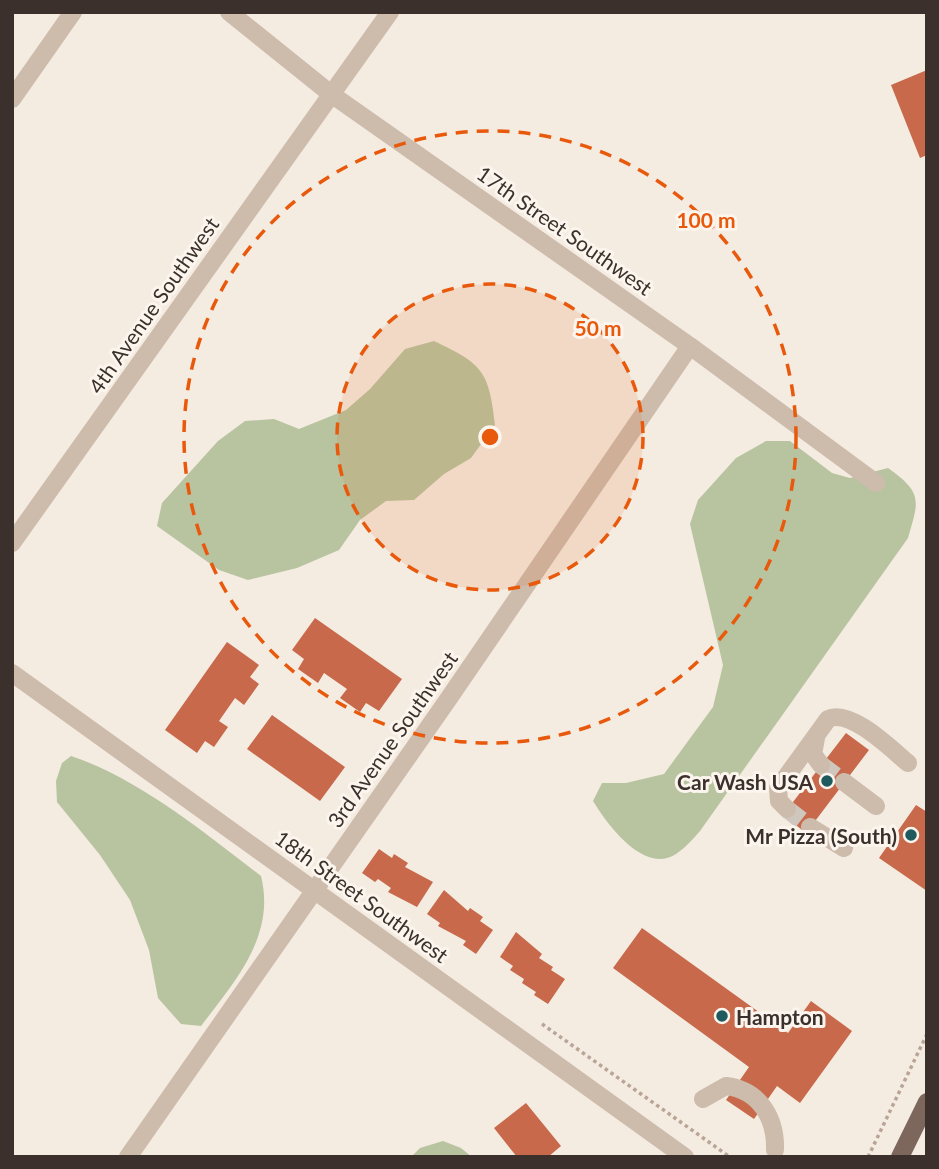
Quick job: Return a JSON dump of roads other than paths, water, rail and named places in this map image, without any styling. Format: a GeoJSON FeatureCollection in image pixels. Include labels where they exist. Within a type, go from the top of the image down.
{"type":"FeatureCollection","features":[{"type":"Feature","properties":{"kind":"main road"},"geometry":{"type":"LineString","coordinates":[[900,1157],[927,1102]]}},
{"type":"Feature","properties":{"kind":"street"},"geometry":{"type":"LineString","coordinates":[[12,99],[73,12]]}},
{"type":"Feature","properties":{"kind":"street","name":"17th Street Southwest"},"geometry":{"type":"LineString","coordinates":[[229,12],[331,94],[691,346],[876,483]]}},
{"type":"Feature","properties":{"kind":"street","name":"4th Avenue Southwest"},"geometry":{"type":"LineString","coordinates":[[12,542],[392,12]]}},
{"type":"Feature","properties":{"kind":"street","name":"3rd Avenue Southwest"},"geometry":{"type":"LineString","coordinates":[[128,1157],[691,346]]}},
{"type":"Feature","properties":{"kind":"street","name":"18th Street Southwest"},"geometry":{"type":"LineString","coordinates":[[12,673],[685,1157]]}},
{"type":"Feature","properties":{"kind":"street"},"geometry":{"type":"LineString","coordinates":[[787,809],[779,801],[778,788],[828,719],[842,716],[864,729],[908,763]]}},
{"type":"Feature","properties":{"kind":"street"},"geometry":{"type":"LineString","coordinates":[[817,734],[812,746],[813,754],[821,765]]}},
{"type":"Feature","properties":{"kind":"street"},"geometry":{"type":"LineString","coordinates":[[844,782],[876,806]]}},
{"type":"Feature","properties":{"kind":"street"},"geometry":{"type":"LineString","coordinates":[[810,827],[844,848]]}},
{"type":"Feature","properties":{"kind":"street"},"geometry":{"type":"LineString","coordinates":[[703,1099],[726,1086],[745,1093],[770,1115],[774,1125],[775,1150]]}},
{"type":"Feature","properties":{"kind":"tunnel"},"geometry":{"type":"LineString","coordinates":[[821,765],[844,782]]}},
{"type":"Feature","properties":{"kind":"tunnel"},"geometry":{"type":"LineString","coordinates":[[787,809],[810,827]]}},
{"type":"Feature","properties":{"kind":"place","name":"Car Wash USA"},"geometry":{"type":"Point","coordinates":[827,781]}},
{"type":"Feature","properties":{"kind":"place","name":"Mr Pizza (South)"},"geometry":{"type":"Point","coordinates":[911,835]}},
{"type":"Feature","properties":{"kind":"place","name":"Hampton"},"geometry":{"type":"Point","coordinates":[722,1016]}}]}
